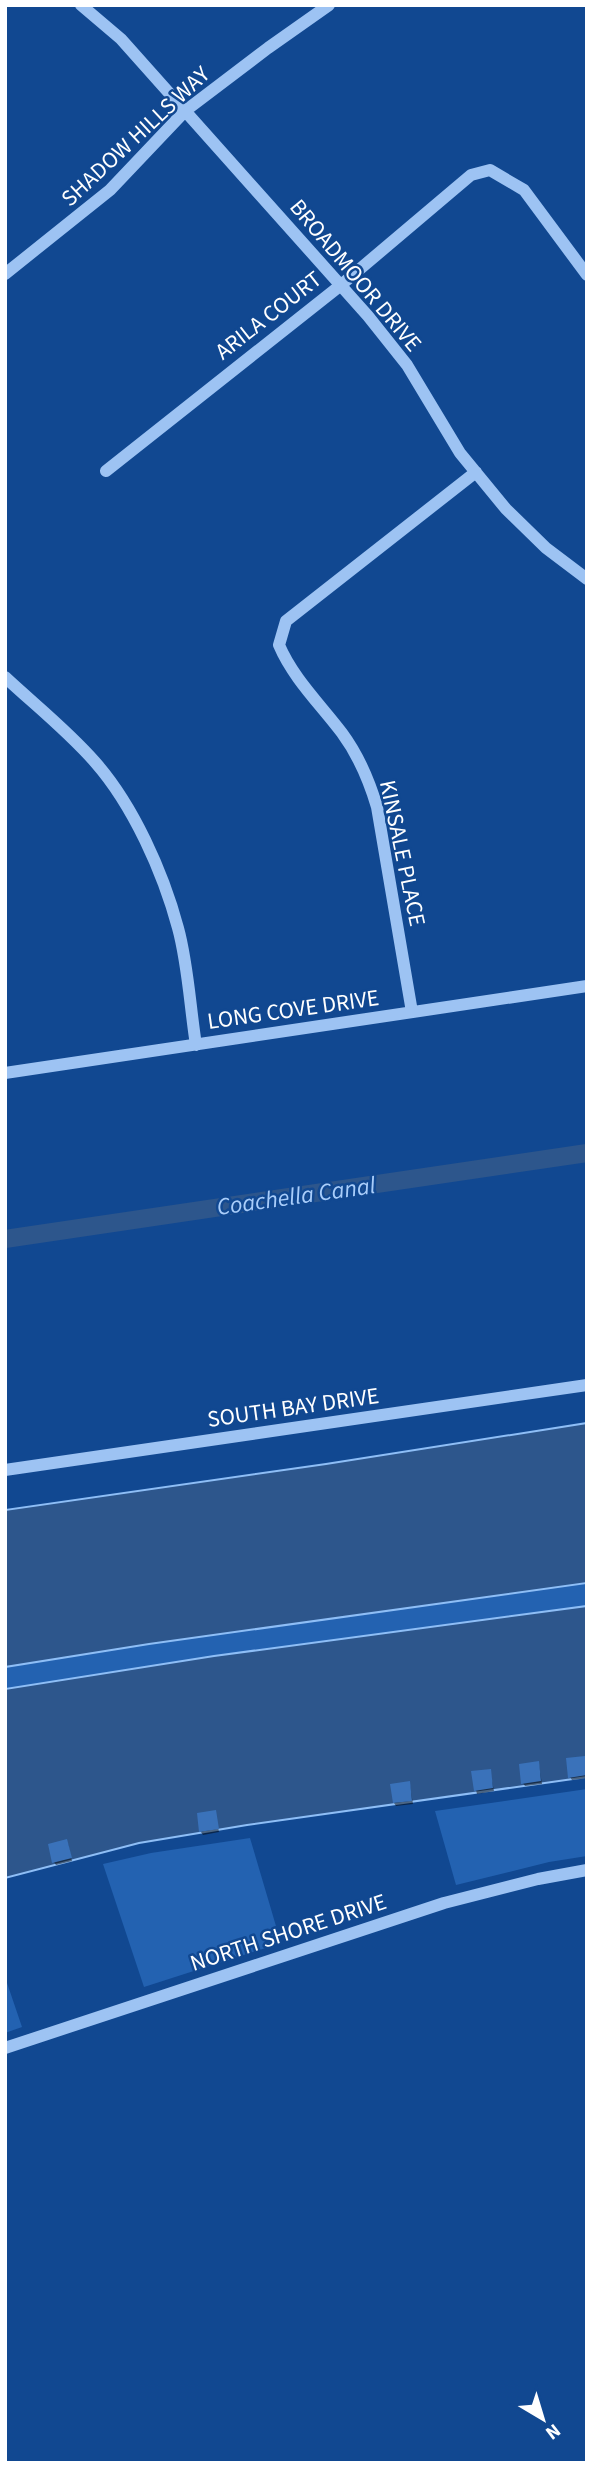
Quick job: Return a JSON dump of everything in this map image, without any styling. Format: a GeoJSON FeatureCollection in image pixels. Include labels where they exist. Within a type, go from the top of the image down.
{"type":"FeatureCollection","features":[{"type":"Feature","properties":{"kind":"street","name":"BROADMOOR DRIVE"},"geometry":{"type":"LineString","coordinates":[[81,5],[121,39],[341,285],[407,365],[460,453],[506,509],[546,548],[587,579]]}},
{"type":"Feature","properties":{"kind":"street","name":"SHADOW HILLS WAY"},"geometry":{"type":"LineString","coordinates":[[5,274],[110,190],[185,111],[329,5]]}},
{"type":"Feature","properties":{"kind":"street","name":"ARILA COURT"},"geometry":{"type":"LineString","coordinates":[[106,471],[341,285],[471,175],[490,170],[524,190],[587,275]]}},
{"type":"Feature","properties":{"kind":"street","name":"KINSALE PLACE"},"geometry":{"type":"LineString","coordinates":[[412,1012],[377,807],[369,780],[350,745],[287,664],[279,645],[286,621],[476,472]]}},
{"type":"Feature","properties":{"kind":"street"},"geometry":{"type":"LineString","coordinates":[[5,677],[71,736],[97,764],[122,798],[146,843],[178,929],[196,1045]]}},
{"type":"Feature","properties":{"kind":"street","name":"LONG COVE DRIVE"},"geometry":{"type":"LineString","coordinates":[[5,1073],[587,986]]}},
{"type":"Feature","properties":{"kind":"street","name":"SOUTH BAY DRIVE"},"geometry":{"type":"LineString","coordinates":[[5,1470],[587,1385]]}},
{"type":"Feature","properties":{"kind":"street","name":"NORTH SHORE DRIVE"},"geometry":{"type":"LineString","coordinates":[[5,2048],[444,1903],[538,1879],[587,1870]]}},
{"type":"Feature","properties":{"kind":"shaded area"},"geometry":{"type":"Polygon","coordinates":[[[587,1423],[587,1583],[149,1644],[5,1667],[5,1510],[587,1423]]]}},
{"type":"Feature","properties":{"kind":"shaded area"},"geometry":{"type":"Polygon","coordinates":[[[587,1583],[587,1606],[214,1656],[5,1689],[5,1667],[149,1644],[587,1583]]]}},
{"type":"Feature","properties":{"kind":"shaded area"},"geometry":{"type":"Polygon","coordinates":[[[587,1606],[587,1777],[139,1843],[5,1878],[5,1689],[214,1656],[587,1606]]]}},
{"type":"Feature","properties":{"kind":"shaded area"},"geometry":{"type":"Polygon","coordinates":[[[587,1789],[587,1856],[549,1862],[456,1885],[435,1811],[587,1789]]]}},
{"type":"Feature","properties":{"kind":"shaded area"},"geometry":{"type":"Polygon","coordinates":[[[250,1838],[281,1943],[144,1987],[103,1864],[151,1853],[250,1838]]]}},
{"type":"Feature","properties":{"kind":"shaded area"},"geometry":{"type":"Polygon","coordinates":[[[5,1977],[22,2027],[5,2033],[5,1977]]]}},
{"type":"Feature","properties":{"kind":"building"},"geometry":{"type":"Polygon","coordinates":[[[585,1756],[587,1775],[568,1778],[566,1758],[585,1756]]]}},
{"type":"Feature","properties":{"kind":"building"},"geometry":{"type":"Polygon","coordinates":[[[539,1761],[541,1781],[521,1784],[519,1764],[539,1761]]]}},
{"type":"Feature","properties":{"kind":"building"},"geometry":{"type":"Polygon","coordinates":[[[491,1769],[493,1788],[474,1791],[471,1771],[491,1769]]]}},
{"type":"Feature","properties":{"kind":"building"},"geometry":{"type":"Polygon","coordinates":[[[410,1781],[412,1801],[393,1803],[390,1784],[410,1781]]]}},
{"type":"Feature","properties":{"kind":"building"},"geometry":{"type":"Polygon","coordinates":[[[216,1810],[219,1829],[199,1832],[197,1813],[216,1810]]]}},
{"type":"Feature","properties":{"kind":"building"},"geometry":{"type":"Polygon","coordinates":[[[67,1839],[72,1858],[52,1863],[48,1844],[67,1839]]]}},
{"type":"Feature","properties":{"kind":"waterway","name":"Coachella Canal"},"geometry":{"type":"LineString","coordinates":[[5,1239],[587,1153]]}}]}
